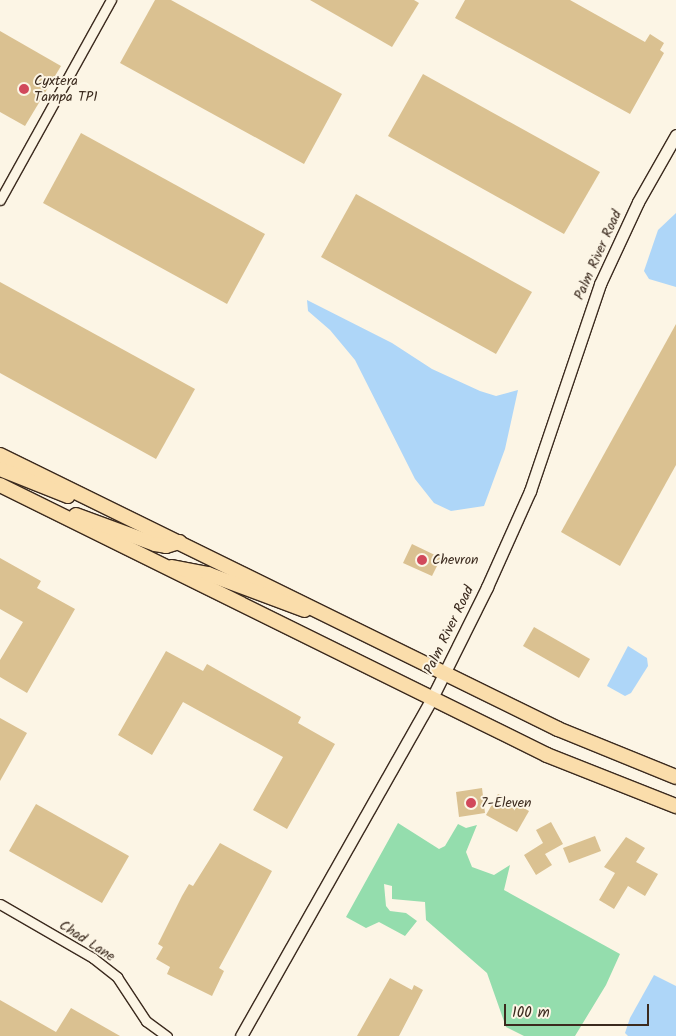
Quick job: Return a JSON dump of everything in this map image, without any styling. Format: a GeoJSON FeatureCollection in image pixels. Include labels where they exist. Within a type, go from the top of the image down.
{"type":"FeatureCollection","features":[{"type":"Feature","properties":{"kind":"main road"},"geometry":{"type":"LineString","coordinates":[[0,455],[565,732],[676,777]]}},
{"type":"Feature","properties":{"kind":"main road"},"geometry":{"type":"LineString","coordinates":[[0,469],[66,496],[93,500]]}},
{"type":"Feature","properties":{"kind":"main road"},"geometry":{"type":"LineString","coordinates":[[4,487],[155,544],[172,546],[179,542]]}},
{"type":"Feature","properties":{"kind":"main road"},"geometry":{"type":"LineString","coordinates":[[4,487],[431,700],[592,775],[676,806]]}},
{"type":"Feature","properties":{"kind":"main road"},"geometry":{"type":"LineString","coordinates":[[165,567],[208,574],[290,607],[332,617]]}},
{"type":"Feature","properties":{"kind":"street"},"geometry":{"type":"LineString","coordinates":[[0,200],[111,0]]}},
{"type":"Feature","properties":{"kind":"street","name":"Palm River Road"},"geometry":{"type":"LineString","coordinates":[[241,1036],[431,700],[521,515],[600,284],[638,202],[676,135]]}},
{"type":"Feature","properties":{"kind":"street","name":"Chad Lane"},"geometry":{"type":"LineString","coordinates":[[0,904],[93,958],[116,977],[146,1021],[167,1036]]}},
{"type":"Feature","properties":{"kind":"green space"},"geometry":{"type":"Polygon","coordinates":[[[398,823],[439,849],[445,846],[458,824],[466,828],[477,825],[466,852],[472,867],[494,875],[510,865],[504,890],[620,954],[606,985],[575,1036],[524,1036],[506,1027],[487,973],[426,920],[425,902],[392,899],[392,886],[384,884],[386,906],[390,911],[406,913],[417,921],[405,936],[379,922],[366,928],[346,917],[398,823]]]}},
{"type":"Feature","properties":{"kind":"water"},"geometry":{"type":"Polygon","coordinates":[[[676,213],[676,287],[649,279],[644,271],[658,230],[676,213]]]}},
{"type":"Feature","properties":{"kind":"water"},"geometry":{"type":"Polygon","coordinates":[[[307,300],[392,343],[432,369],[480,391],[496,396],[518,390],[505,449],[484,506],[451,511],[434,503],[415,479],[355,360],[330,330],[308,311],[307,300]]]}},
{"type":"Feature","properties":{"kind":"water"},"geometry":{"type":"Polygon","coordinates":[[[628,646],[647,658],[648,666],[631,693],[625,696],[607,686],[628,646]]]}},
{"type":"Feature","properties":{"kind":"water"},"geometry":{"type":"Polygon","coordinates":[[[654,975],[676,986],[676,1036],[628,1036],[625,1033],[630,1018],[654,975]]]}},
{"type":"Feature","properties":{"kind":"building"},"geometry":{"type":"Polygon","coordinates":[[[155,0],[171,0],[342,94],[304,164],[120,63],[155,0]]]}},
{"type":"Feature","properties":{"kind":"building"},"geometry":{"type":"Polygon","coordinates":[[[310,0],[414,0],[419,3],[392,47],[310,0]]]}},
{"type":"Feature","properties":{"kind":"building"},"geometry":{"type":"Polygon","coordinates":[[[465,0],[570,0],[645,42],[650,34],[664,43],[660,50],[664,53],[630,114],[455,18],[465,0]]]}},
{"type":"Feature","properties":{"kind":"building","name":"Cyxtera Tampa TP1"},"geometry":{"type":"Polygon","coordinates":[[[0,31],[61,66],[25,126],[0,112],[0,31]]]}},
{"type":"Feature","properties":{"kind":"building"},"geometry":{"type":"Polygon","coordinates":[[[423,74],[600,172],[564,234],[388,136],[423,74]]]}},
{"type":"Feature","properties":{"kind":"building"},"geometry":{"type":"Polygon","coordinates":[[[81,133],[265,234],[227,304],[43,203],[81,133]]]}},
{"type":"Feature","properties":{"kind":"building"},"geometry":{"type":"Polygon","coordinates":[[[356,194],[532,292],[496,354],[321,257],[356,194]]]}},
{"type":"Feature","properties":{"kind":"building"},"geometry":{"type":"Polygon","coordinates":[[[0,282],[195,389],[156,459],[0,373],[0,282]]]}},
{"type":"Feature","properties":{"kind":"building"},"geometry":{"type":"Polygon","coordinates":[[[676,324],[676,465],[620,566],[561,532],[676,324]]]}},
{"type":"Feature","properties":{"kind":"building","name":"Chevron"},"geometry":{"type":"Polygon","coordinates":[[[412,544],[441,558],[432,576],[403,563],[412,544]]]}},
{"type":"Feature","properties":{"kind":"building"},"geometry":{"type":"Polygon","coordinates":[[[0,558],[41,581],[37,588],[75,609],[27,693],[0,677],[0,660],[23,622],[0,609],[0,558]]]}},
{"type":"Feature","properties":{"kind":"building"},"geometry":{"type":"Polygon","coordinates":[[[534,627],[590,659],[579,678],[523,646],[534,627]]]}},
{"type":"Feature","properties":{"kind":"building"},"geometry":{"type":"Polygon","coordinates":[[[166,651],[203,671],[207,664],[301,717],[298,723],[335,744],[287,829],[253,810],[283,757],[183,702],[152,755],[118,735],[166,651]]]}},
{"type":"Feature","properties":{"kind":"building"},"geometry":{"type":"Polygon","coordinates":[[[0,718],[27,733],[0,781],[0,718]]]}},
{"type":"Feature","properties":{"kind":"building","name":"7-Eleven"},"geometry":{"type":"Polygon","coordinates":[[[482,788],[485,813],[459,817],[456,792],[482,788]]]}},
{"type":"Feature","properties":{"kind":"building"},"geometry":{"type":"Polygon","coordinates":[[[498,794],[529,811],[517,832],[486,815],[498,794]]]}},
{"type":"Feature","properties":{"kind":"building"},"geometry":{"type":"Polygon","coordinates":[[[36,804],[129,856],[102,903],[9,851],[36,804]]]}},
{"type":"Feature","properties":{"kind":"building"},"geometry":{"type":"Polygon","coordinates":[[[551,822],[563,844],[545,854],[552,865],[536,875],[524,855],[543,843],[536,830],[551,822]]]}},
{"type":"Feature","properties":{"kind":"building"},"geometry":{"type":"Polygon","coordinates":[[[595,836],[601,851],[569,863],[563,848],[595,836]]]}},
{"type":"Feature","properties":{"kind":"building"},"geometry":{"type":"Polygon","coordinates":[[[626,837],[645,848],[636,862],[658,874],[645,896],[628,886],[614,909],[599,900],[615,873],[604,867],[626,837]]]}},
{"type":"Feature","properties":{"kind":"building"},"geometry":{"type":"Polygon","coordinates":[[[220,843],[272,871],[219,968],[224,971],[212,996],[167,974],[170,967],[156,959],[163,947],[158,944],[182,896],[189,884],[193,886],[220,843]]]}},
{"type":"Feature","properties":{"kind":"building"},"geometry":{"type":"Polygon","coordinates":[[[390,978],[412,990],[414,985],[423,990],[399,1036],[357,1036],[390,978]]]}},
{"type":"Feature","properties":{"kind":"building"},"geometry":{"type":"Polygon","coordinates":[[[0,1000],[56,1032],[71,1008],[120,1036],[0,1036],[0,1000]]]}},
{"type":"Feature","properties":{"kind":"place","name":"Cyxtera Tampa TP1"},"geometry":{"type":"Point","coordinates":[24,89]}},
{"type":"Feature","properties":{"kind":"place","name":"Chevron"},"geometry":{"type":"Point","coordinates":[422,560]}},
{"type":"Feature","properties":{"kind":"place","name":"7-Eleven"},"geometry":{"type":"Point","coordinates":[471,803]}}]}
